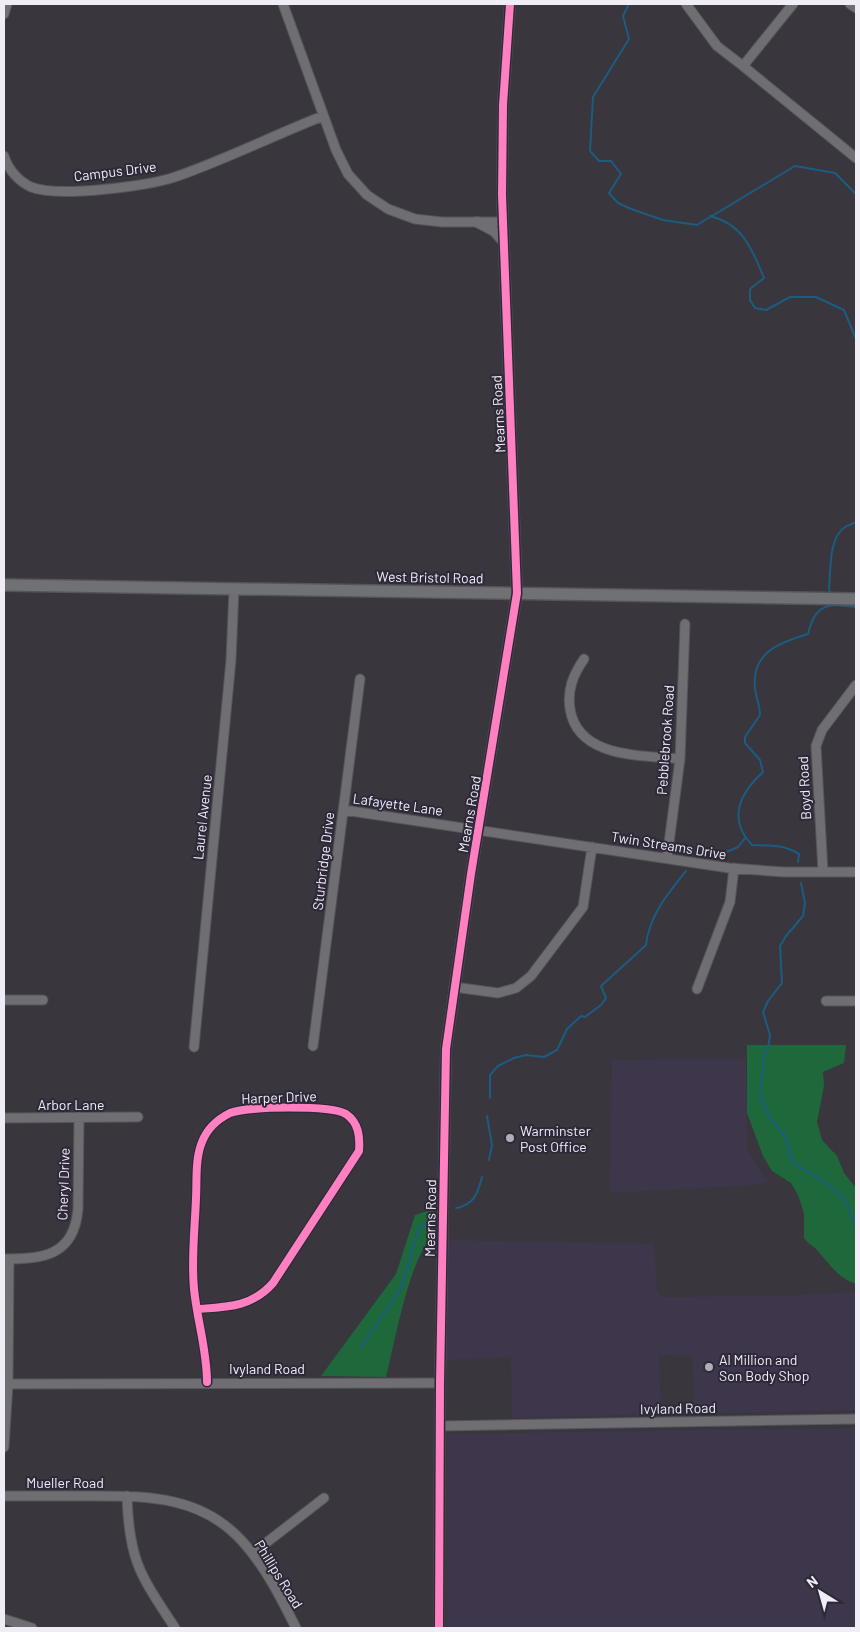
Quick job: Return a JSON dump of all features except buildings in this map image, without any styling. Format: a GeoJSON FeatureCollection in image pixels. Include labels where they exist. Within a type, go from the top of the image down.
{"type":"FeatureCollection","features":[{"type":"Feature","properties":{"kind":"main road","name":"West Bristol Road"},"geometry":{"type":"LineString","coordinates":[[4,585],[853,599]]}},
{"type":"Feature","properties":{"kind":"street"},"geometry":{"type":"LineString","coordinates":[[4,14],[7,4]]}},
{"type":"Feature","properties":{"kind":"street"},"geometry":{"type":"LineString","coordinates":[[283,4],[336,150],[348,174],[374,199],[388,209],[415,219],[503,222]]}},
{"type":"Feature","properties":{"kind":"street","name":"Mearns Road"},"geometry":{"type":"LineString","coordinates":[[439,1628],[440,1383],[446,1059],[454,987],[517,593],[503,222],[502,131],[510,4]]}},
{"type":"Feature","properties":{"kind":"street"},"geometry":{"type":"LineString","coordinates":[[686,4],[717,46],[856,158]]}},
{"type":"Feature","properties":{"kind":"street"},"geometry":{"type":"LineString","coordinates":[[743,66],[793,4]]}},
{"type":"Feature","properties":{"kind":"street"},"geometry":{"type":"LineString","coordinates":[[850,4],[856,8]]}},
{"type":"Feature","properties":{"kind":"street","name":"Campus Drive"},"geometry":{"type":"LineString","coordinates":[[4,156],[12,172],[20,180],[31,187],[45,190],[59,192],[145,185],[175,177],[324,116]]}},
{"type":"Feature","properties":{"kind":"street"},"geometry":{"type":"LineString","coordinates":[[477,222],[494,231],[504,242]]}},
{"type":"Feature","properties":{"kind":"street","name":"Laurel Avenue"},"geometry":{"type":"LineString","coordinates":[[194,1047],[231,660],[234,588]]}},
{"type":"Feature","properties":{"kind":"street","name":"Pebblebrook Road"},"geometry":{"type":"LineString","coordinates":[[667,858],[680,759],[685,624]]}},
{"type":"Feature","properties":{"kind":"street"},"geometry":{"type":"LineString","coordinates":[[584,659],[575,673],[569,690],[571,714],[580,733],[586,739],[608,750],[680,759]]}},
{"type":"Feature","properties":{"kind":"street","name":"Sturbridge Drive"},"geometry":{"type":"LineString","coordinates":[[313,1046],[360,679]]}},
{"type":"Feature","properties":{"kind":"street","name":"Boyd Road"},"geometry":{"type":"LineString","coordinates":[[823,872],[816,746],[822,730],[856,685]]}},
{"type":"Feature","properties":{"kind":"street","name":"Lafayette Lane"},"geometry":{"type":"LineString","coordinates":[[344,810],[478,830]]}},
{"type":"Feature","properties":{"kind":"street","name":"Twin Streams Drive"},"geometry":{"type":"LineString","coordinates":[[478,830],[734,868],[856,872]]}},
{"type":"Feature","properties":{"kind":"street"},"geometry":{"type":"LineString","coordinates":[[454,987],[498,993],[516,988],[531,976],[583,907],[592,847]]}},
{"type":"Feature","properties":{"kind":"street"},"geometry":{"type":"LineString","coordinates":[[697,989],[730,902],[734,868]]}},
{"type":"Feature","properties":{"kind":"street"},"geometry":{"type":"LineString","coordinates":[[4,1000],[43,1000]]}},
{"type":"Feature","properties":{"kind":"street"},"geometry":{"type":"LineString","coordinates":[[826,1001],[856,1001]]}},
{"type":"Feature","properties":{"kind":"street","name":"Harper Drive"},"geometry":{"type":"LineString","coordinates":[[198,1309],[236,1306],[251,1302],[263,1294],[272,1283],[359,1151],[360,1137],[355,1123],[346,1114],[336,1110],[319,1108],[241,1110],[219,1120],[210,1128],[198,1152],[194,1282],[198,1309],[207,1359],[207,1382]]}},
{"type":"Feature","properties":{"kind":"street","name":"Cheryl Drive"},"geometry":{"type":"LineString","coordinates":[[6,1259],[30,1259],[50,1255],[64,1245],[75,1229],[78,1209],[79,1117]]}},
{"type":"Feature","properties":{"kind":"street","name":"Arbor Lane"},"geometry":{"type":"LineString","coordinates":[[4,1118],[138,1117]]}},
{"type":"Feature","properties":{"kind":"street"},"geometry":{"type":"LineString","coordinates":[[4,1447],[6,1259]]}},
{"type":"Feature","properties":{"kind":"street","name":"Ivyland Road"},"geometry":{"type":"LineString","coordinates":[[6,1384],[207,1382],[440,1383]]}},
{"type":"Feature","properties":{"kind":"street","name":"Ivyland Road"},"geometry":{"type":"LineString","coordinates":[[440,1426],[856,1419]]}},
{"type":"Feature","properties":{"kind":"street","name":"Mueller Road"},"geometry":{"type":"LineString","coordinates":[[4,1496],[127,1496]]}},
{"type":"Feature","properties":{"kind":"street"},"geometry":{"type":"LineString","coordinates":[[127,1496],[128,1529],[137,1566],[152,1594],[175,1628]]}},
{"type":"Feature","properties":{"kind":"street","name":"Phillips Road"},"geometry":{"type":"LineString","coordinates":[[127,1496],[169,1500],[199,1511],[232,1531],[253,1553],[276,1590],[296,1628]]}},
{"type":"Feature","properties":{"kind":"street"},"geometry":{"type":"LineString","coordinates":[[253,1553],[324,1498]]}},
{"type":"Feature","properties":{"kind":"street"},"geometry":{"type":"LineString","coordinates":[[4,1619],[32,1628]]}},
{"type":"Feature","properties":{"kind":"shaded area"},"geometry":{"type":"Polygon","coordinates":[[[746,1059],[747,1149],[767,1181],[757,1185],[610,1193],[612,1060],[746,1059]]]}},
{"type":"Feature","properties":{"kind":"shaded area"},"geometry":{"type":"Polygon","coordinates":[[[449,1240],[654,1244],[657,1291],[662,1297],[777,1296],[856,1292],[856,1410],[694,1414],[693,1356],[659,1355],[661,1414],[512,1418],[511,1357],[444,1360],[449,1240]]]}},
{"type":"Feature","properties":{"kind":"shaded area"},"geometry":{"type":"Polygon","coordinates":[[[856,1428],[856,1628],[447,1628],[447,1434],[856,1428]]]}},
{"type":"Feature","properties":{"kind":"green space"},"geometry":{"type":"Polygon","coordinates":[[[747,1045],[846,1045],[844,1063],[823,1072],[824,1086],[817,1122],[822,1140],[837,1156],[844,1173],[856,1188],[856,1284],[839,1275],[804,1238],[804,1213],[798,1195],[791,1183],[772,1171],[763,1156],[747,1113],[747,1045]]]}},
{"type":"Feature","properties":{"kind":"green space"},"geometry":{"type":"Polygon","coordinates":[[[434,1209],[434,1233],[417,1262],[410,1281],[386,1377],[321,1376],[396,1274],[415,1215],[434,1209]]]}},
{"type":"Feature","properties":{"kind":"waterway"},"geometry":{"type":"LineString","coordinates":[[629,4],[623,16],[629,39],[593,97],[590,151],[599,161],[611,161],[621,174],[609,193],[618,203],[663,220],[697,225],[795,166],[835,173],[856,194]]}},
{"type":"Feature","properties":{"kind":"waterway"},"geometry":{"type":"LineString","coordinates":[[710,216],[731,225],[738,231],[755,257],[764,278],[750,289],[750,300],[755,308],[766,310],[790,297],[816,297],[844,310],[856,339]]}},
{"type":"Feature","properties":{"kind":"waterway"},"geometry":{"type":"LineString","coordinates":[[831,594],[829,589],[830,565],[833,547],[840,532],[845,527],[856,522]]}},
{"type":"Feature","properties":{"kind":"waterway"},"geometry":{"type":"LineString","coordinates":[[798,862],[799,854],[793,851],[776,846],[752,845],[740,826],[738,816],[743,797],[763,772],[760,760],[745,743],[745,737],[760,715],[755,688],[755,676],[763,657],[778,645],[808,634],[816,614],[824,608],[835,605]]}},
{"type":"Feature","properties":{"kind":"waterway"},"geometry":{"type":"LineString","coordinates":[[836,605],[856,607]]}},
{"type":"Feature","properties":{"kind":"waterway"},"geometry":{"type":"LineString","coordinates":[[722,854],[738,847],[745,838]]}},
{"type":"Feature","properties":{"kind":"waterway"},"geometry":{"type":"LineString","coordinates":[[490,1098],[490,1075],[498,1066],[514,1058],[526,1055],[544,1057],[557,1050],[567,1029],[581,1016],[585,1017],[601,1005],[606,998],[601,986],[646,945],[651,924],[660,905],[686,871]]}},
{"type":"Feature","properties":{"kind":"waterway"},"geometry":{"type":"LineString","coordinates":[[801,883],[805,903],[803,916],[780,946],[782,983],[768,1001],[763,1012],[770,1035],[768,1048],[764,1055],[760,1097],[771,1120],[786,1137],[792,1162],[840,1195],[847,1204],[856,1226]]}},
{"type":"Feature","properties":{"kind":"waterway"},"geometry":{"type":"LineString","coordinates":[[487,1116],[492,1145],[489,1160]]}},
{"type":"Feature","properties":{"kind":"waterway"},"geometry":{"type":"LineString","coordinates":[[456,1208],[471,1201],[479,1188],[482,1177]]}},
{"type":"Feature","properties":{"kind":"waterway"},"geometry":{"type":"LineString","coordinates":[[361,1347],[401,1288],[419,1228],[432,1222]]}},
{"type":"Feature","properties":{"kind":"cycle path"},"geometry":{"type":"LineString","coordinates":[[439,1628],[440,1383],[446,1049],[471,874],[517,593],[502,195],[503,105],[510,4]]}},
{"type":"Feature","properties":{"kind":"cycle path"},"geometry":{"type":"LineString","coordinates":[[198,1309],[229,1306],[248,1301],[265,1291],[273,1283],[359,1151],[358,1131],[354,1122],[346,1114],[324,1109],[289,1107],[239,1111],[221,1118],[204,1137],[197,1162],[193,1266],[194,1289],[207,1382]]}},
{"type":"Feature","properties":{"kind":"place","name":"Warminster Post Office"},"geometry":{"type":"Point","coordinates":[510,1138]}},
{"type":"Feature","properties":{"kind":"place","name":"Al Million and Son Body Shop"},"geometry":{"type":"Point","coordinates":[709,1367]}}]}
